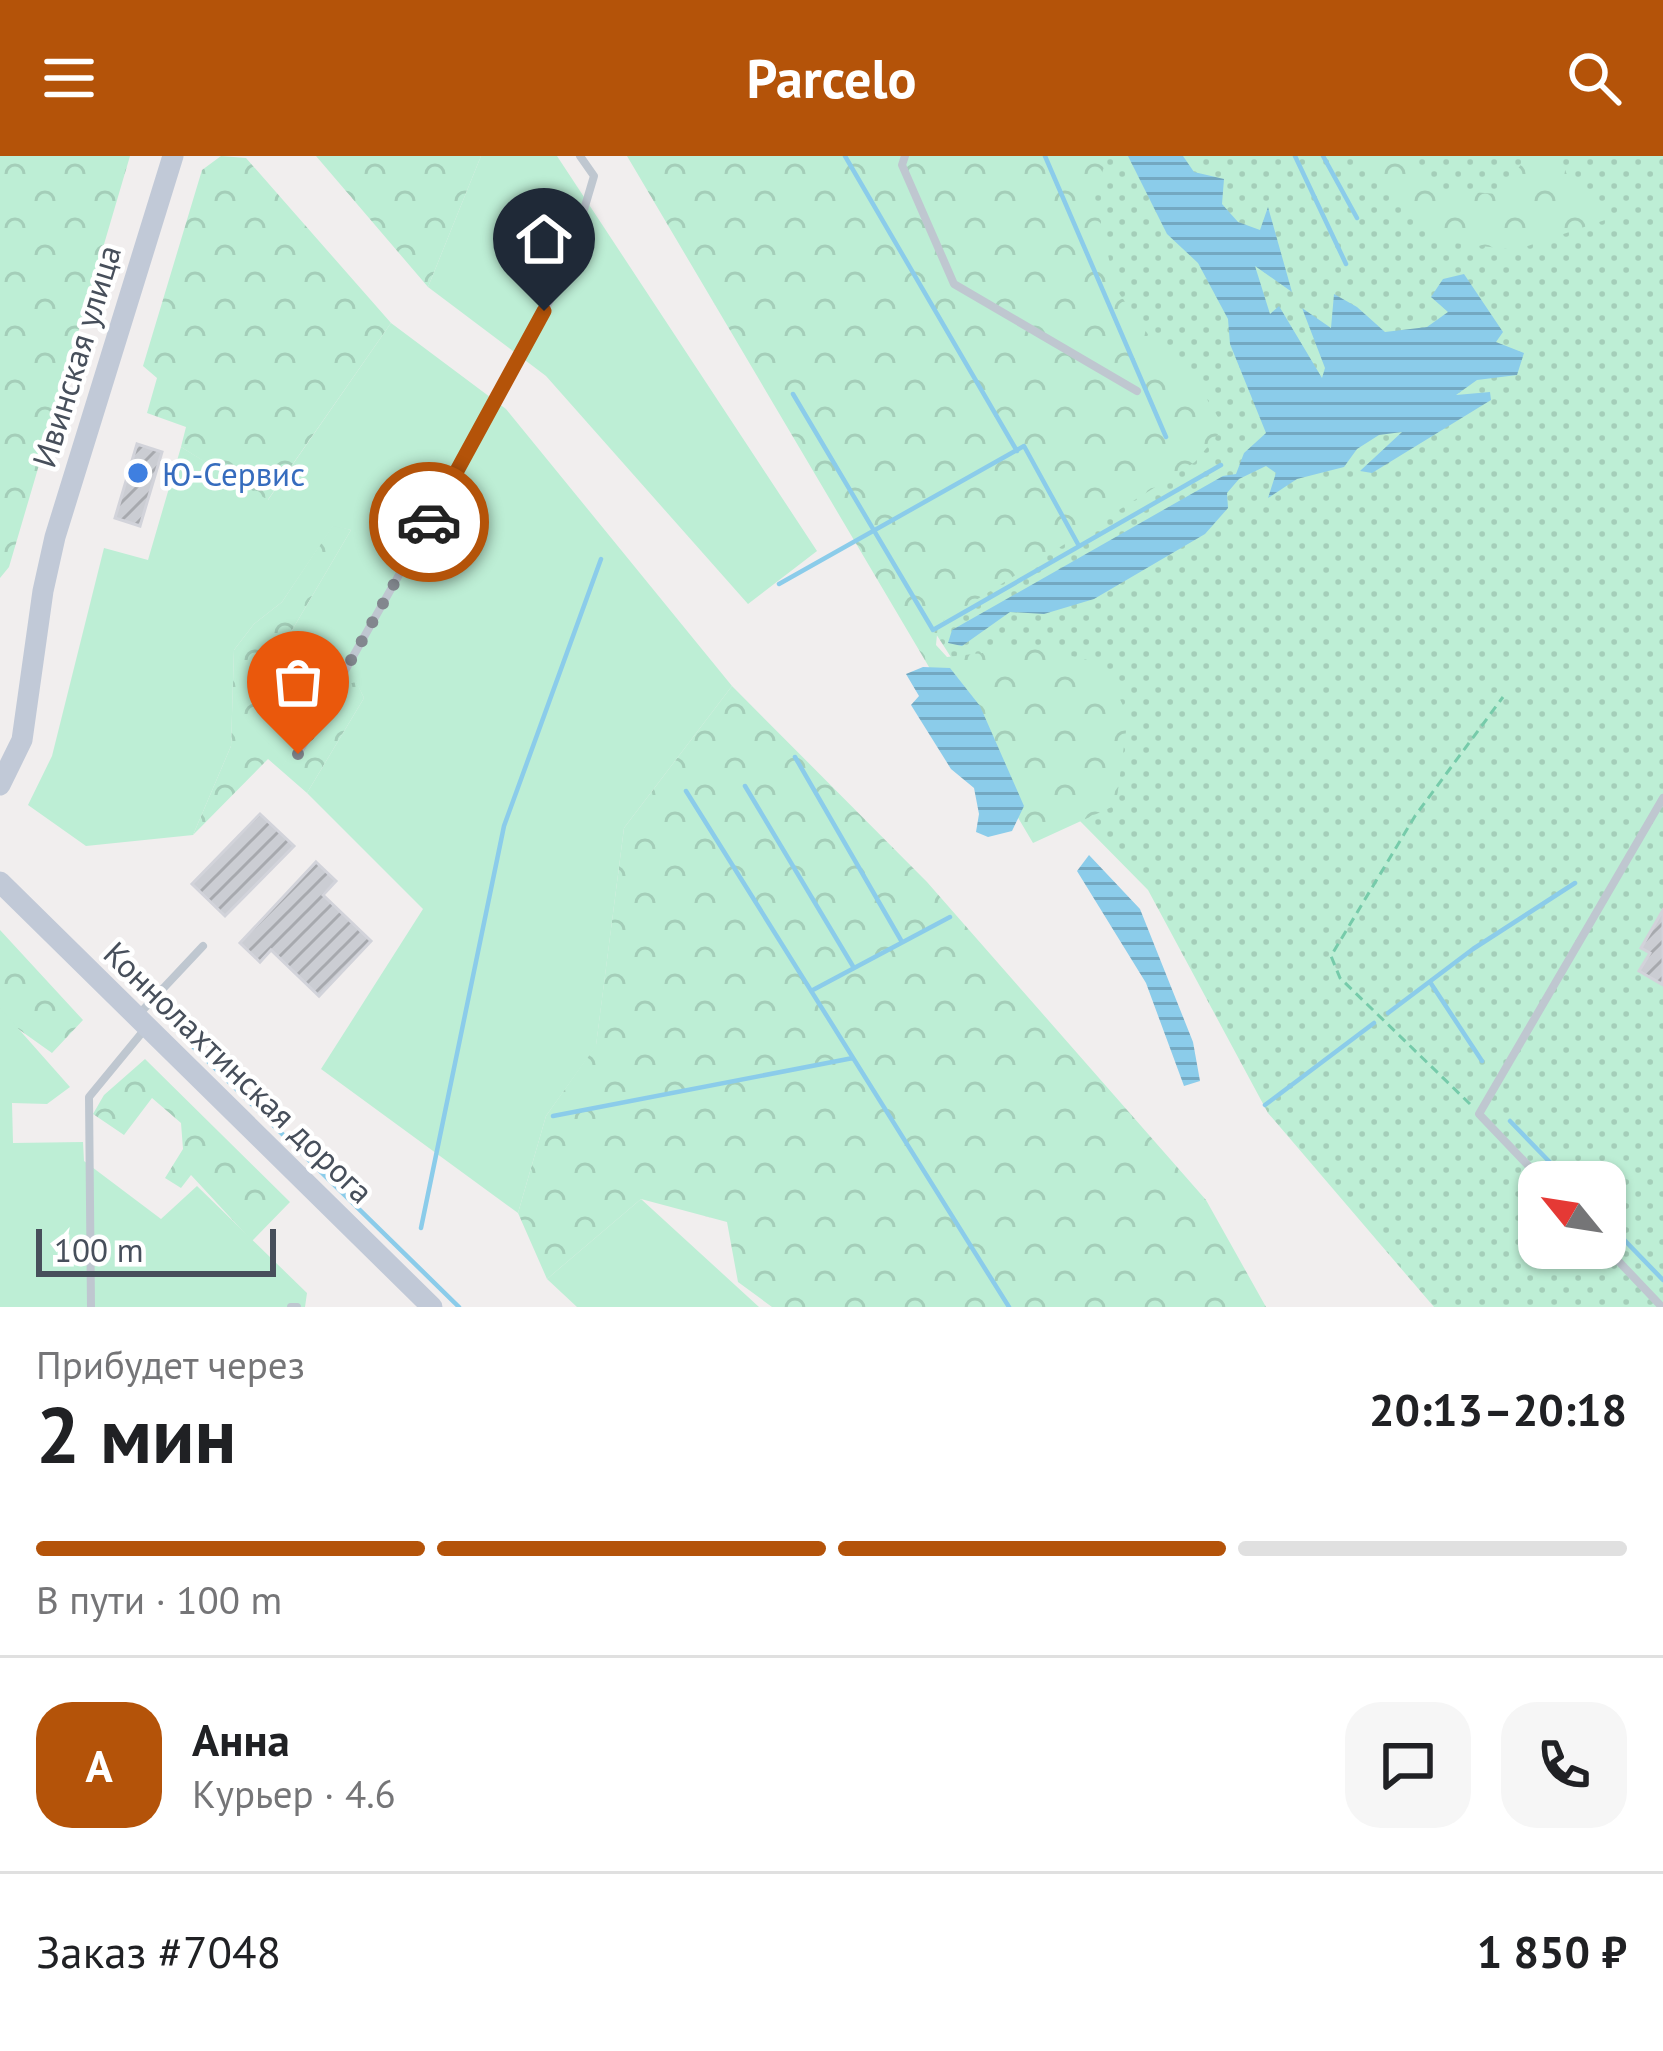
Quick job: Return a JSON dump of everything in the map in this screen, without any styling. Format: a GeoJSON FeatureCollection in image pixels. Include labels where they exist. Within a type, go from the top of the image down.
{"type":"FeatureCollection","features":[{"type":"Feature","properties":{"kind":"street","name":"Ивинская улица"},"geometry":{"type":"LineString","coordinates":[[0,784],[22,740],[55,537],[173,156]]}},
{"type":"Feature","properties":{"kind":"street","name":"Коннолахтинская дорога"},"geometry":{"type":"LineString","coordinates":[[0,882],[432,1307]]}},
{"type":"Feature","properties":{"kind":"lane"},"geometry":{"type":"LineString","coordinates":[[298,754],[566,270],[594,176],[580,156]]}},
{"type":"Feature","properties":{"kind":"lane"},"geometry":{"type":"LineString","coordinates":[[905,156],[902,165],[954,284],[1137,391]]}},
{"type":"Feature","properties":{"kind":"lane"},"geometry":{"type":"LineString","coordinates":[[1524,1161],[1480,1114],[1663,797]]}},
{"type":"Feature","properties":{"kind":"lane"},"geometry":{"type":"LineString","coordinates":[[91,1307],[88,1097],[203,946]]}},
{"type":"Feature","properties":{"kind":"lane"},"geometry":{"type":"LineString","coordinates":[[1626,1269],[1662,1307]]}},
{"type":"Feature","properties":{"kind":"path"},"geometry":{"type":"LineString","coordinates":[[1480,1114],[1340,978],[1331,956],[1414,815],[1503,697]]}},
{"type":"Feature","properties":{"kind":"green space"},"geometry":{"type":"Polygon","coordinates":[[[0,156],[130,156],[9,567],[0,578],[0,156]]]}},
{"type":"Feature","properties":{"kind":"green space"},"geometry":{"type":"Polygon","coordinates":[[[221,156],[246,158],[391,323],[267,501],[181,447],[186,427],[147,413],[157,378],[143,366],[202,170],[221,156]]]}},
{"type":"Feature","properties":{"kind":"green space"},"geometry":{"type":"Polygon","coordinates":[[[316,156],[481,156],[428,287],[316,156]]]}},
{"type":"Feature","properties":{"kind":"green space"},"geometry":{"type":"Polygon","coordinates":[[[481,156],[557,156],[817,551],[748,604],[546,376],[428,287],[481,156]]]}},
{"type":"Feature","properties":{"kind":"green space"},"geometry":{"type":"Polygon","coordinates":[[[627,156],[1108,156],[1094,195],[1116,289],[1159,350],[1202,391],[1224,427],[1195,462],[938,624],[936,645],[947,657],[1036,647],[1103,664],[1128,716],[1116,805],[1033,843],[627,156]]]}},
{"type":"Feature","properties":{"kind":"green space"},"geometry":{"type":"Polygon","coordinates":[[[630,156],[1663,156],[1663,1307],[1434,1307],[1268,1113],[1148,890],[1011,751],[630,156]]]}},
{"type":"Feature","properties":{"kind":"green space"},"geometry":{"type":"Polygon","coordinates":[[[1363,156],[1412,156],[1435,189],[1497,194],[1528,156],[1560,156],[1570,183],[1614,217],[1516,250],[1438,241],[1363,156]]]}},
{"type":"Feature","properties":{"kind":"green space"},"geometry":{"type":"Polygon","coordinates":[[[391,323],[506,409],[732,686],[624,828],[596,1046],[546,1116],[518,1213],[321,1069],[423,909],[307,793],[364,698],[356,682],[329,689],[283,766],[268,745],[278,654],[351,530],[333,526],[282,602],[254,624],[234,650],[231,746],[193,835],[86,846],[28,805],[52,756],[104,548],[148,560],[181,447],[268,500],[391,323]]]}},
{"type":"Feature","properties":{"kind":"green space"},"geometry":{"type":"Polygon","coordinates":[[[333,525],[351,530],[278,654],[283,765],[329,688],[356,681],[364,698],[307,793],[268,759],[193,835],[231,746],[234,650],[254,624],[282,602],[333,525]]]}},
{"type":"Feature","properties":{"kind":"green space"},"geometry":{"type":"Polygon","coordinates":[[[732,686],[927,882],[1206,1200],[1266,1307],[772,1307],[738,1282],[727,1222],[641,1199],[547,1279],[518,1213],[546,1116],[596,1045],[624,828],[732,686]]]}},
{"type":"Feature","properties":{"kind":"green space"},"geometry":{"type":"Polygon","coordinates":[[[0,930],[83,1020],[52,1053],[0,1016],[0,930]]]}},
{"type":"Feature","properties":{"kind":"green space"},"geometry":{"type":"Polygon","coordinates":[[[0,1008],[70,1087],[47,1104],[12,1103],[13,1143],[83,1142],[84,1161],[161,1219],[197,1186],[307,1293],[305,1307],[0,1307],[0,1008]]]}},
{"type":"Feature","properties":{"kind":"green space"},"geometry":{"type":"Polygon","coordinates":[[[145,1059],[290,1202],[252,1241],[191,1175],[181,1188],[165,1178],[183,1149],[181,1123],[152,1098],[124,1135],[93,1114],[104,1095],[145,1059]]]}},
{"type":"Feature","properties":{"kind":"green space"},"geometry":{"type":"Polygon","coordinates":[[[641,1199],[759,1307],[577,1307],[547,1279],[641,1199]]]}},
{"type":"Feature","properties":{"kind":"water"},"geometry":{"type":"Polygon","coordinates":[[[1128,156],[1183,156],[1194,172],[1224,179],[1222,204],[1238,222],[1260,230],[1268,207],[1292,292],[1255,266],[1270,314],[1279,306],[1322,378],[1325,368],[1302,308],[1331,328],[1334,294],[1385,332],[1427,327],[1448,312],[1431,297],[1443,279],[1464,274],[1503,332],[1496,342],[1524,353],[1517,375],[1477,380],[1456,395],[1490,392],[1491,400],[1372,473],[1360,471],[1402,432],[1379,435],[1357,449],[1344,467],[1297,479],[1268,498],[1276,473],[1266,466],[1239,479],[1227,493],[1228,508],[1205,534],[1094,599],[1044,614],[1010,612],[962,646],[948,643],[952,630],[1223,476],[1236,474],[1244,453],[1266,433],[1230,344],[1228,319],[1198,263],[1167,234],[1128,156]]]}},
{"type":"Feature","properties":{"kind":"water"},"geometry":{"type":"Polygon","coordinates":[[[923,667],[950,668],[980,706],[1024,806],[1012,831],[988,837],[976,832],[979,814],[974,788],[951,769],[911,705],[919,696],[906,674],[923,667]]]}},
{"type":"Feature","properties":{"kind":"water"},"geometry":{"type":"Polygon","coordinates":[[[1089,855],[1140,909],[1193,1042],[1200,1081],[1184,1086],[1146,983],[1077,871],[1089,855]]]}},
{"type":"Feature","properties":{"kind":"building"},"geometry":{"type":"Polygon","coordinates":[[[137,444],[162,452],[140,526],[115,518],[137,444]]]}},
{"type":"Feature","properties":{"kind":"building"},"geometry":{"type":"Polygon","coordinates":[[[260,814],[294,846],[225,916],[192,884],[260,814]]]}},
{"type":"Feature","properties":{"kind":"building"},"geometry":{"type":"Polygon","coordinates":[[[316,862],[336,881],[323,895],[371,941],[319,996],[271,950],[260,962],[240,943],[316,862]]]}},
{"type":"Feature","properties":{"kind":"building"},"geometry":{"type":"Polygon","coordinates":[[[1663,910],[1663,985],[1639,971],[1650,953],[1641,948],[1663,910]]]}},
{"type":"Feature","properties":{"kind":"waterway"},"geometry":{"type":"LineString","coordinates":[[845,156],[1017,451]]}},
{"type":"Feature","properties":{"kind":"waterway"},"geometry":{"type":"LineString","coordinates":[[1045,156],[1166,437]]}},
{"type":"Feature","properties":{"kind":"waterway"},"geometry":{"type":"LineString","coordinates":[[1295,156],[1346,264]]}},
{"type":"Feature","properties":{"kind":"waterway"},"geometry":{"type":"LineString","coordinates":[[1323,156],[1357,218]]}},
{"type":"Feature","properties":{"kind":"waterway"},"geometry":{"type":"LineString","coordinates":[[793,394],[933,630],[1221,465]]}},
{"type":"Feature","properties":{"kind":"waterway"},"geometry":{"type":"LineString","coordinates":[[779,584],[1024,446],[1079,546]]}},
{"type":"Feature","properties":{"kind":"waterway"},"geometry":{"type":"LineString","coordinates":[[421,1228],[504,826],[601,559]]}},
{"type":"Feature","properties":{"kind":"waterway"},"geometry":{"type":"LineString","coordinates":[[795,757],[902,942]]}},
{"type":"Feature","properties":{"kind":"waterway"},"geometry":{"type":"LineString","coordinates":[[745,786],[854,968]]}},
{"type":"Feature","properties":{"kind":"waterway"},"geometry":{"type":"LineString","coordinates":[[686,791],[1009,1307]]}},
{"type":"Feature","properties":{"kind":"waterway"},"geometry":{"type":"LineString","coordinates":[[1388,1013],[1473,949],[1575,883]]}},
{"type":"Feature","properties":{"kind":"waterway"},"geometry":{"type":"LineString","coordinates":[[811,991],[950,917]]}},
{"type":"Feature","properties":{"kind":"waterway"},"geometry":{"type":"LineString","coordinates":[[1430,982],[1482,1061]]}},
{"type":"Feature","properties":{"kind":"waterway"},"geometry":{"type":"LineString","coordinates":[[1265,1105],[1374,1023]]}},
{"type":"Feature","properties":{"kind":"waterway"},"geometry":{"type":"LineString","coordinates":[[177,1031],[459,1307]]}},
{"type":"Feature","properties":{"kind":"waterway"},"geometry":{"type":"LineString","coordinates":[[553,1116],[853,1058]]}},
{"type":"Feature","properties":{"kind":"waterway"},"geometry":{"type":"LineString","coordinates":[[1510,1121],[1549,1161]]}},
{"type":"Feature","properties":{"kind":"waterway"},"geometry":{"type":"LineString","coordinates":[[1626,1242],[1663,1280]]}},
{"type":"Feature","properties":{"kind":"way so far"},"geometry":{"type":"LineString","coordinates":[[298,754],[429,522]]}},
{"type":"Feature","properties":{"kind":"place","name":"Ю-Сервис"},"geometry":{"type":"Point","coordinates":[138,473]}},
{"type":"Feature","properties":{"kind":"route"},"geometry":{"type":"LineString","coordinates":[[429,522],[544,311]]}}]}
